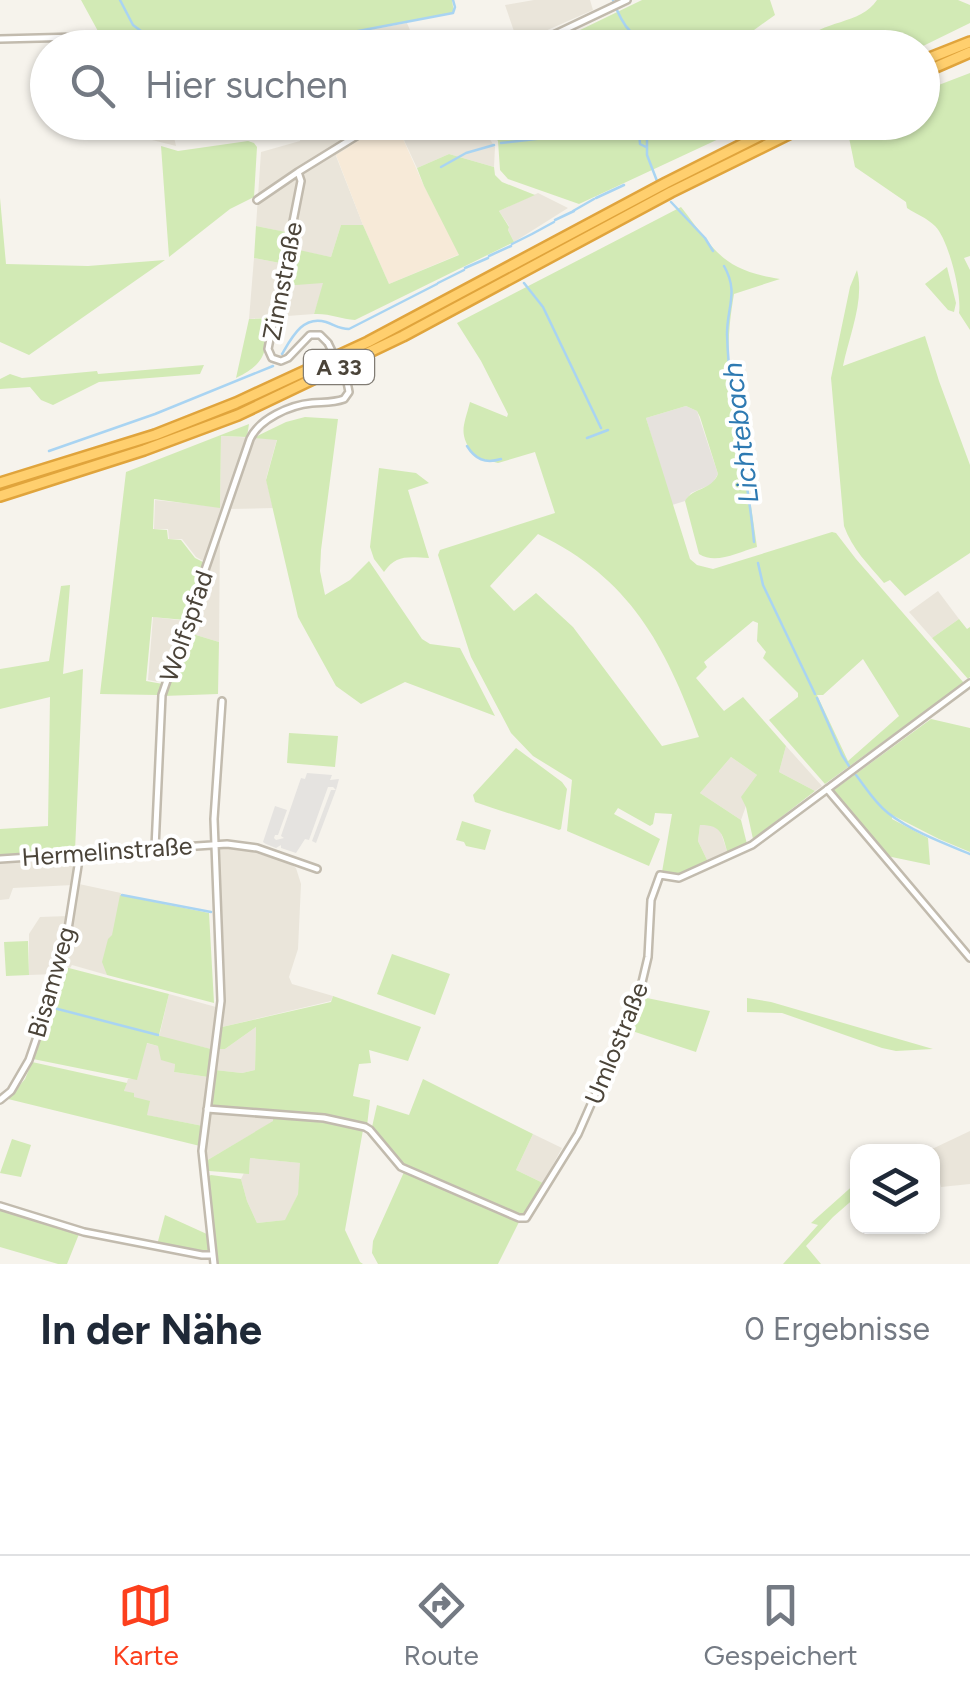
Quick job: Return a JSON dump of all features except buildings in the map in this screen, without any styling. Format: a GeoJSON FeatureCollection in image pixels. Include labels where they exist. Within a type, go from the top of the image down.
{"type":"FeatureCollection","features":[{"type":"Feature","properties":{"kind":"highway"},"geometry":{"type":"LineString","coordinates":[[940,54],[970,42]]}},
{"type":"Feature","properties":{"kind":"highway"},"geometry":{"type":"LineString","coordinates":[[940,65],[970,52]]}},
{"type":"Feature","properties":{"kind":"highway","name":"A 33"},"geometry":{"type":"LineString","coordinates":[[0,496],[238,415],[403,336],[756,140]]}},
{"type":"Feature","properties":{"kind":"highway","name":"A 33"},"geometry":{"type":"LineString","coordinates":[[669,188],[774,140]]}},
{"type":"Feature","properties":{"kind":"highway","name":"A 33"},"geometry":{"type":"LineString","coordinates":[[0,483],[155,435],[236,403],[368,342],[658,194]]}},
{"type":"Feature","properties":{"kind":"street"},"geometry":{"type":"LineString","coordinates":[[564,30],[625,1]]}},
{"type":"Feature","properties":{"kind":"street"},"geometry":{"type":"LineString","coordinates":[[0,39],[30,38]]}},
{"type":"Feature","properties":{"kind":"street"},"geometry":{"type":"LineString","coordinates":[[257,200],[348,140]]}},
{"type":"Feature","properties":{"kind":"street","name":"Zinnstraße"},"geometry":{"type":"LineString","coordinates":[[220,526],[254,430],[297,406],[344,399],[349,392],[328,343],[320,335],[310,336],[281,362],[272,358],[268,349],[301,181],[298,172]]}},
{"type":"Feature","properties":{"kind":"street","name":"Wolfspfad"},"geometry":{"type":"LineString","coordinates":[[154,848],[162,695],[220,526]]}},
{"type":"Feature","properties":{"kind":"street","name":"Umlostraße"},"geometry":{"type":"LineString","coordinates":[[208,1109],[329,1119],[365,1127],[400,1167],[526,1218],[578,1134],[639,995],[648,957],[651,900],[660,875],[678,878],[752,844],[970,683]]}},
{"type":"Feature","properties":{"kind":"street"},"geometry":{"type":"LineString","coordinates":[[214,1264],[202,1150],[220,1001],[214,818],[222,701]]}},
{"type":"Feature","properties":{"kind":"street"},"geometry":{"type":"LineString","coordinates":[[827,790],[970,958]]}},
{"type":"Feature","properties":{"kind":"street"},"geometry":{"type":"LineString","coordinates":[[215,844],[252,846],[317,869]]}},
{"type":"Feature","properties":{"kind":"street","name":"Hermelinstraße"},"geometry":{"type":"LineString","coordinates":[[0,859],[215,844]]}},
{"type":"Feature","properties":{"kind":"street","name":"Bisamweg"},"geometry":{"type":"LineString","coordinates":[[0,1100],[11,1092],[29,1060],[63,961],[80,853]]}},
{"type":"Feature","properties":{"kind":"street"},"geometry":{"type":"LineString","coordinates":[[0,1206],[84,1232],[213,1254]]}},
{"type":"Feature","properties":{"kind":"shaded area"},"geometry":{"type":"Polygon","coordinates":[[[534,0],[590,0],[593,10],[548,30],[514,30],[505,5],[534,0]]]}},
{"type":"Feature","properties":{"kind":"shaded area"},"geometry":{"type":"Polygon","coordinates":[[[407,23],[410,30],[368,30],[407,23]]]}},
{"type":"Feature","properties":{"kind":"shaded area"},"geometry":{"type":"Polygon","coordinates":[[[152,140],[175,140],[176,146],[152,140]]]}},
{"type":"Feature","properties":{"kind":"shaded area"},"geometry":{"type":"Polygon","coordinates":[[[346,140],[349,147],[336,156],[363,225],[341,225],[331,257],[291,249],[324,283],[314,314],[249,319],[254,258],[280,263],[285,232],[256,226],[261,152],[300,141],[346,140]]]}},
{"type":"Feature","properties":{"kind":"shaded area"},"geometry":{"type":"Polygon","coordinates":[[[346,140],[404,140],[460,254],[389,284],[336,155],[349,147],[346,140]]]}},
{"type":"Feature","properties":{"kind":"shaded area"},"geometry":{"type":"Polygon","coordinates":[[[404,140],[490,140],[495,147],[494,167],[449,154],[417,168],[404,140]]]}},
{"type":"Feature","properties":{"kind":"shaded area"},"geometry":{"type":"Polygon","coordinates":[[[538,193],[568,208],[514,242],[499,211],[538,193]]]}},
{"type":"Feature","properties":{"kind":"shaded area"},"geometry":{"type":"Polygon","coordinates":[[[686,406],[697,411],[718,474],[712,484],[672,505],[646,418],[686,406]]]}},
{"type":"Feature","properties":{"kind":"shaded area"},"geometry":{"type":"Polygon","coordinates":[[[221,436],[277,439],[266,479],[273,508],[228,509],[220,534],[219,642],[186,632],[209,564],[196,557],[182,539],[169,539],[168,529],[154,529],[155,500],[220,507],[221,436]]]}},
{"type":"Feature","properties":{"kind":"shaded area"},"geometry":{"type":"Polygon","coordinates":[[[938,591],[959,619],[932,638],[909,612],[938,591]]]}},
{"type":"Feature","properties":{"kind":"shaded area"},"geometry":{"type":"Polygon","coordinates":[[[153,617],[186,621],[164,683],[148,680],[153,617]]]}},
{"type":"Feature","properties":{"kind":"shaded area"},"geometry":{"type":"Polygon","coordinates":[[[786,746],[822,786],[815,791],[779,772],[786,746]]]}},
{"type":"Feature","properties":{"kind":"shaded area"},"geometry":{"type":"Polygon","coordinates":[[[731,757],[757,775],[741,820],[700,793],[731,757]]]}},
{"type":"Feature","properties":{"kind":"shaded area"},"geometry":{"type":"Polygon","coordinates":[[[307,773],[339,779],[336,790],[328,787],[309,840],[305,839],[296,853],[281,845],[276,848],[266,844],[263,842],[275,806],[287,810],[274,838],[284,838],[281,836],[301,778],[305,779],[307,773]]]}},
{"type":"Feature","properties":{"kind":"shaded area"},"geometry":{"type":"Polygon","coordinates":[[[331,790],[336,790],[316,843],[312,841],[331,790]]]}},
{"type":"Feature","properties":{"kind":"shaded area"},"geometry":{"type":"Polygon","coordinates":[[[700,825],[720,830],[728,854],[708,862],[698,841],[700,825]]]}},
{"type":"Feature","properties":{"kind":"shaded area"},"geometry":{"type":"Polygon","coordinates":[[[239,848],[296,868],[301,884],[298,949],[289,977],[292,984],[333,996],[331,1001],[222,1027],[218,851],[239,848]]]}},
{"type":"Feature","properties":{"kind":"shaded area"},"geometry":{"type":"Polygon","coordinates":[[[76,857],[73,885],[13,888],[9,899],[0,900],[0,863],[76,857]]]}},
{"type":"Feature","properties":{"kind":"shaded area"},"geometry":{"type":"Polygon","coordinates":[[[79,884],[121,893],[107,975],[72,965],[65,967],[79,884]]]}},
{"type":"Feature","properties":{"kind":"shaded area"},"geometry":{"type":"Polygon","coordinates":[[[68,916],[55,974],[29,975],[29,934],[40,917],[68,916]]]}},
{"type":"Feature","properties":{"kind":"shaded area"},"geometry":{"type":"Polygon","coordinates":[[[169,994],[216,1007],[211,1049],[159,1037],[169,994]]]}},
{"type":"Feature","properties":{"kind":"shaded area"},"geometry":{"type":"Polygon","coordinates":[[[256,1027],[255,1070],[215,1070],[218,1049],[225,1049],[256,1027]]]}},
{"type":"Feature","properties":{"kind":"shaded area"},"geometry":{"type":"Polygon","coordinates":[[[146,1043],[158,1046],[175,1064],[174,1072],[208,1077],[203,1126],[146,1115],[134,1097],[124,1091],[128,1079],[137,1079],[146,1043]]]}},
{"type":"Feature","properties":{"kind":"shaded area"},"geometry":{"type":"Polygon","coordinates":[[[209,1113],[273,1116],[274,1121],[206,1161],[209,1113]]]}},
{"type":"Feature","properties":{"kind":"shaded area"},"geometry":{"type":"Polygon","coordinates":[[[970,1131],[970,1184],[941,1187],[940,1145],[970,1131]]]}},
{"type":"Feature","properties":{"kind":"shaded area"},"geometry":{"type":"Polygon","coordinates":[[[533,1134],[562,1148],[543,1183],[516,1170],[533,1134]]]}},
{"type":"Feature","properties":{"kind":"shaded area"},"geometry":{"type":"Polygon","coordinates":[[[250,1158],[301,1163],[298,1194],[286,1220],[257,1223],[241,1179],[249,1173],[250,1158]]]}},
{"type":"Feature","properties":{"kind":"green space"},"geometry":{"type":"Polygon","coordinates":[[[81,0],[452,0],[454,13],[367,30],[97,30],[81,0]]]}},
{"type":"Feature","properties":{"kind":"green space"},"geometry":{"type":"Polygon","coordinates":[[[642,0],[770,0],[775,15],[754,30],[580,30],[642,0]]]}},
{"type":"Feature","properties":{"kind":"green space"},"geometry":{"type":"Polygon","coordinates":[[[877,0],[958,0],[970,5],[970,23],[940,38],[940,30],[820,30],[870,8],[877,0]]]}},
{"type":"Feature","properties":{"kind":"green space"},"geometry":{"type":"Polygon","coordinates":[[[970,73],[970,256],[964,258],[970,270],[970,330],[959,313],[953,268],[940,233],[932,223],[907,208],[906,202],[855,167],[849,140],[940,140],[940,84],[970,73]]]}},
{"type":"Feature","properties":{"kind":"green space"},"geometry":{"type":"Polygon","coordinates":[[[716,140],[579,204],[508,179],[500,170],[498,141],[716,140]]]}},
{"type":"Feature","properties":{"kind":"green space"},"geometry":{"type":"Polygon","coordinates":[[[248,141],[257,147],[254,197],[230,209],[169,257],[161,146],[178,151],[248,141]]]}},
{"type":"Feature","properties":{"kind":"green space"},"geometry":{"type":"Polygon","coordinates":[[[449,154],[494,167],[502,182],[535,195],[499,211],[514,242],[355,320],[314,314],[323,283],[283,286],[290,248],[331,257],[341,225],[363,225],[389,284],[459,255],[417,168],[449,154]]]}},
{"type":"Feature","properties":{"kind":"green space"},"geometry":{"type":"Polygon","coordinates":[[[0,198],[6,264],[88,266],[165,260],[29,355],[0,342],[0,198]]]}},
{"type":"Feature","properties":{"kind":"green space"},"geometry":{"type":"Polygon","coordinates":[[[681,207],[732,264],[780,279],[734,294],[729,329],[730,366],[757,547],[720,558],[699,554],[685,501],[718,474],[700,417],[686,406],[646,418],[690,559],[713,569],[836,533],[964,683],[825,784],[769,720],[798,693],[763,658],[766,652],[757,641],[758,623],[753,621],[704,662],[707,667],[696,678],[724,711],[743,697],[786,746],[779,772],[815,791],[753,839],[741,797],[757,775],[731,757],[700,793],[741,820],[747,844],[728,854],[717,829],[700,825],[698,841],[708,862],[682,874],[662,872],[672,814],[655,813],[650,826],[618,808],[614,814],[660,839],[649,866],[567,831],[572,780],[533,756],[511,733],[471,657],[438,555],[440,550],[555,513],[535,452],[498,463],[475,457],[466,442],[464,425],[470,402],[507,417],[508,414],[457,323],[681,207]],[[538,534],[490,586],[514,611],[536,593],[573,627],[662,746],[699,737],[672,673],[640,617],[597,571],[538,534]],[[863,659],[823,695],[817,695],[848,761],[899,716],[863,659]]]}},
{"type":"Feature","properties":{"kind":"green space"},"geometry":{"type":"Polygon","coordinates":[[[256,226],[286,232],[280,263],[254,258],[256,226]]]}},
{"type":"Feature","properties":{"kind":"green space"},"geometry":{"type":"Polygon","coordinates":[[[947,267],[956,303],[954,312],[925,284],[947,267]]]}},
{"type":"Feature","properties":{"kind":"green space"},"geometry":{"type":"Polygon","coordinates":[[[857,270],[858,306],[843,366],[925,336],[970,465],[970,553],[905,596],[890,580],[884,583],[856,549],[844,526],[831,378],[857,270]]]}},
{"type":"Feature","properties":{"kind":"green space"},"geometry":{"type":"Polygon","coordinates":[[[271,318],[260,361],[236,378],[249,319],[271,318]]]}},
{"type":"Feature","properties":{"kind":"green space"},"geometry":{"type":"Polygon","coordinates":[[[204,365],[200,374],[99,382],[53,405],[41,400],[30,387],[0,389],[0,379],[10,374],[22,378],[204,365]]]}},
{"type":"Feature","properties":{"kind":"green space"},"geometry":{"type":"Polygon","coordinates":[[[305,417],[338,419],[321,550],[325,595],[350,580],[369,561],[422,639],[430,644],[460,648],[495,716],[405,682],[361,704],[336,686],[298,617],[266,480],[277,440],[253,438],[305,417]]]}},
{"type":"Feature","properties":{"kind":"green space"},"geometry":{"type":"Polygon","coordinates":[[[249,424],[247,437],[221,436],[220,508],[154,499],[153,529],[167,530],[168,539],[181,540],[195,558],[205,563],[185,620],[152,617],[146,681],[163,684],[158,695],[100,694],[126,472],[249,424]]]}},
{"type":"Feature","properties":{"kind":"green space"},"geometry":{"type":"Polygon","coordinates":[[[379,468],[416,473],[429,483],[408,490],[429,558],[398,559],[384,572],[370,547],[379,468]]]}},
{"type":"Feature","properties":{"kind":"green space"},"geometry":{"type":"Polygon","coordinates":[[[70,585],[63,674],[83,669],[75,851],[0,856],[0,829],[48,826],[50,697],[0,709],[0,669],[49,661],[61,586],[70,585]]]}},
{"type":"Feature","properties":{"kind":"green space"},"geometry":{"type":"Polygon","coordinates":[[[959,619],[967,629],[970,627],[968,679],[932,638],[959,619]]]}},
{"type":"Feature","properties":{"kind":"green space"},"geometry":{"type":"Polygon","coordinates":[[[186,632],[219,642],[218,694],[163,696],[186,632]]]}},
{"type":"Feature","properties":{"kind":"green space"},"geometry":{"type":"Polygon","coordinates":[[[931,719],[970,728],[970,852],[892,815],[892,819],[928,838],[930,865],[887,856],[831,792],[931,719]]]}},
{"type":"Feature","properties":{"kind":"green space"},"geometry":{"type":"Polygon","coordinates":[[[289,733],[338,736],[335,767],[287,763],[289,733]]]}},
{"type":"Feature","properties":{"kind":"green space"},"geometry":{"type":"Polygon","coordinates":[[[516,748],[567,789],[561,829],[475,802],[473,795],[516,748]]]}},
{"type":"Feature","properties":{"kind":"green space"},"geometry":{"type":"Polygon","coordinates":[[[462,821],[491,830],[485,850],[456,840],[462,821]]]}},
{"type":"Feature","properties":{"kind":"green space"},"geometry":{"type":"Polygon","coordinates":[[[120,895],[209,913],[214,1003],[107,975],[102,962],[120,895]]]}},
{"type":"Feature","properties":{"kind":"green space"},"geometry":{"type":"Polygon","coordinates":[[[28,941],[29,975],[6,976],[4,942],[28,941]]]}},
{"type":"Feature","properties":{"kind":"green space"},"geometry":{"type":"Polygon","coordinates":[[[392,954],[450,974],[435,1015],[377,994],[392,954]]]}},
{"type":"Feature","properties":{"kind":"green space"},"geometry":{"type":"Polygon","coordinates":[[[65,967],[169,994],[159,1035],[51,1007],[65,967]]]}},
{"type":"Feature","properties":{"kind":"green space"},"geometry":{"type":"Polygon","coordinates":[[[333,996],[421,1027],[408,1061],[369,1050],[371,1063],[359,1064],[353,1096],[370,1100],[367,1126],[327,1117],[210,1107],[215,1070],[255,1070],[256,1027],[225,1049],[218,1049],[222,1027],[331,1002],[333,996]]]}},
{"type":"Feature","properties":{"kind":"green space"},"geometry":{"type":"Polygon","coordinates":[[[642,997],[710,1011],[696,1052],[626,1029],[642,997]]]}},
{"type":"Feature","properties":{"kind":"green space"},"geometry":{"type":"Polygon","coordinates":[[[747,998],[933,1049],[896,1051],[782,1013],[747,1012],[747,998]]]}},
{"type":"Feature","properties":{"kind":"green space"},"geometry":{"type":"Polygon","coordinates":[[[51,1008],[211,1049],[208,1077],[174,1072],[175,1064],[161,1060],[158,1046],[147,1043],[137,1080],[33,1059],[51,1008]]]}},
{"type":"Feature","properties":{"kind":"green space"},"geometry":{"type":"Polygon","coordinates":[[[32,1062],[127,1083],[124,1091],[150,1101],[147,1115],[203,1126],[200,1146],[8,1099],[25,1079],[32,1062]]]}},
{"type":"Feature","properties":{"kind":"green space"},"geometry":{"type":"Polygon","coordinates":[[[423,1079],[533,1134],[516,1170],[543,1183],[525,1213],[516,1213],[406,1166],[391,1154],[372,1127],[377,1105],[409,1115],[423,1079]]]}},
{"type":"Feature","properties":{"kind":"green space"},"geometry":{"type":"Polygon","coordinates":[[[273,1116],[326,1121],[363,1130],[345,1230],[363,1264],[217,1264],[207,1177],[241,1179],[257,1223],[285,1220],[298,1194],[300,1163],[250,1158],[249,1174],[206,1168],[206,1161],[273,1121],[273,1116]]]}},
{"type":"Feature","properties":{"kind":"green space"},"geometry":{"type":"Polygon","coordinates":[[[12,1139],[31,1145],[21,1177],[0,1173],[12,1139]]]}},
{"type":"Feature","properties":{"kind":"green space"},"geometry":{"type":"Polygon","coordinates":[[[404,1172],[520,1220],[498,1264],[378,1264],[372,1253],[373,1241],[404,1172]]]}},
{"type":"Feature","properties":{"kind":"green space"},"geometry":{"type":"Polygon","coordinates":[[[850,1188],[850,1202],[806,1246],[821,1264],[783,1264],[818,1225],[811,1223],[850,1188]]]}},
{"type":"Feature","properties":{"kind":"green space"},"geometry":{"type":"Polygon","coordinates":[[[0,1208],[79,1234],[67,1264],[0,1247],[0,1208]]]}},
{"type":"Feature","properties":{"kind":"green space"},"geometry":{"type":"Polygon","coordinates":[[[165,1215],[209,1235],[211,1251],[201,1253],[157,1245],[165,1215]]]}},
{"type":"Feature","properties":{"kind":"waterway"},"geometry":{"type":"LineString","coordinates":[[120,0],[140,30]]}},
{"type":"Feature","properties":{"kind":"waterway"},"geometry":{"type":"LineString","coordinates":[[364,30],[453,13],[453,0]]}},
{"type":"Feature","properties":{"kind":"waterway","name":"Lichtebach"},"geometry":{"type":"LineString","coordinates":[[613,0],[629,30]]}},
{"type":"Feature","properties":{"kind":"waterway"},"geometry":{"type":"LineString","coordinates":[[501,143],[527,140]]}},
{"type":"Feature","properties":{"kind":"waterway"},"geometry":{"type":"LineString","coordinates":[[640,140],[646,147]]}},
{"type":"Feature","properties":{"kind":"waterway","name":"Lichtebach"},"geometry":{"type":"LineString","coordinates":[[647,140],[647,155],[657,181]]}},
{"type":"Feature","properties":{"kind":"waterway"},"geometry":{"type":"LineString","coordinates":[[441,167],[466,153],[494,145]]}},
{"type":"Feature","properties":{"kind":"waterway"},"geometry":{"type":"LineString","coordinates":[[596,198],[624,185]]}},
{"type":"Feature","properties":{"kind":"waterway"},"geometry":{"type":"LineString","coordinates":[[573,211],[594,199]]}},
{"type":"Feature","properties":{"kind":"waterway","name":"Lichtebach"},"geometry":{"type":"LineString","coordinates":[[671,202],[713,251]]}},
{"type":"Feature","properties":{"kind":"waterway"},"geometry":{"type":"LineString","coordinates":[[555,220],[574,211]]}},
{"type":"Feature","properties":{"kind":"waterway"},"geometry":{"type":"LineString","coordinates":[[532,234],[554,222]]}},
{"type":"Feature","properties":{"kind":"waterway"},"geometry":{"type":"LineString","coordinates":[[512,244],[532,234]]}},
{"type":"Feature","properties":{"kind":"waterway"},"geometry":{"type":"LineString","coordinates":[[489,256],[511,246]]}},
{"type":"Feature","properties":{"kind":"waterway"},"geometry":{"type":"LineString","coordinates":[[465,268],[488,258]]}},
{"type":"Feature","properties":{"kind":"waterway","name":"Lichtebach"},"geometry":{"type":"LineString","coordinates":[[724,266],[732,292],[727,334],[731,386],[754,542]]}},
{"type":"Feature","properties":{"kind":"waterway"},"geometry":{"type":"LineString","coordinates":[[438,283],[464,270]]}},
{"type":"Feature","properties":{"kind":"waterway"},"geometry":{"type":"LineString","coordinates":[[524,283],[543,307],[601,428]]}},
{"type":"Feature","properties":{"kind":"waterway"},"geometry":{"type":"LineString","coordinates":[[282,354],[299,329],[311,322],[349,329],[437,284]]}},
{"type":"Feature","properties":{"kind":"waterway"},"geometry":{"type":"LineString","coordinates":[[49,451],[155,414],[273,366]]}},
{"type":"Feature","properties":{"kind":"waterway"},"geometry":{"type":"LineString","coordinates":[[587,438],[608,430]]}},
{"type":"Feature","properties":{"kind":"waterway"},"geometry":{"type":"LineString","coordinates":[[467,446],[481,459],[501,459]]}},
{"type":"Feature","properties":{"kind":"waterway","name":"Lichtebach"},"geometry":{"type":"LineString","coordinates":[[758,563],[763,585],[815,694]]}},
{"type":"Feature","properties":{"kind":"waterway","name":"Lichtebach"},"geometry":{"type":"LineString","coordinates":[[817,698],[849,766]]}},
{"type":"Feature","properties":{"kind":"waterway","name":"Lichtebach"},"geometry":{"type":"LineString","coordinates":[[856,775],[879,805],[897,819],[970,854]]}},
{"type":"Feature","properties":{"kind":"waterway"},"geometry":{"type":"LineString","coordinates":[[122,895],[211,912]]}},
{"type":"Feature","properties":{"kind":"waterway"},"geometry":{"type":"LineString","coordinates":[[50,1007],[158,1035]]}}]}
